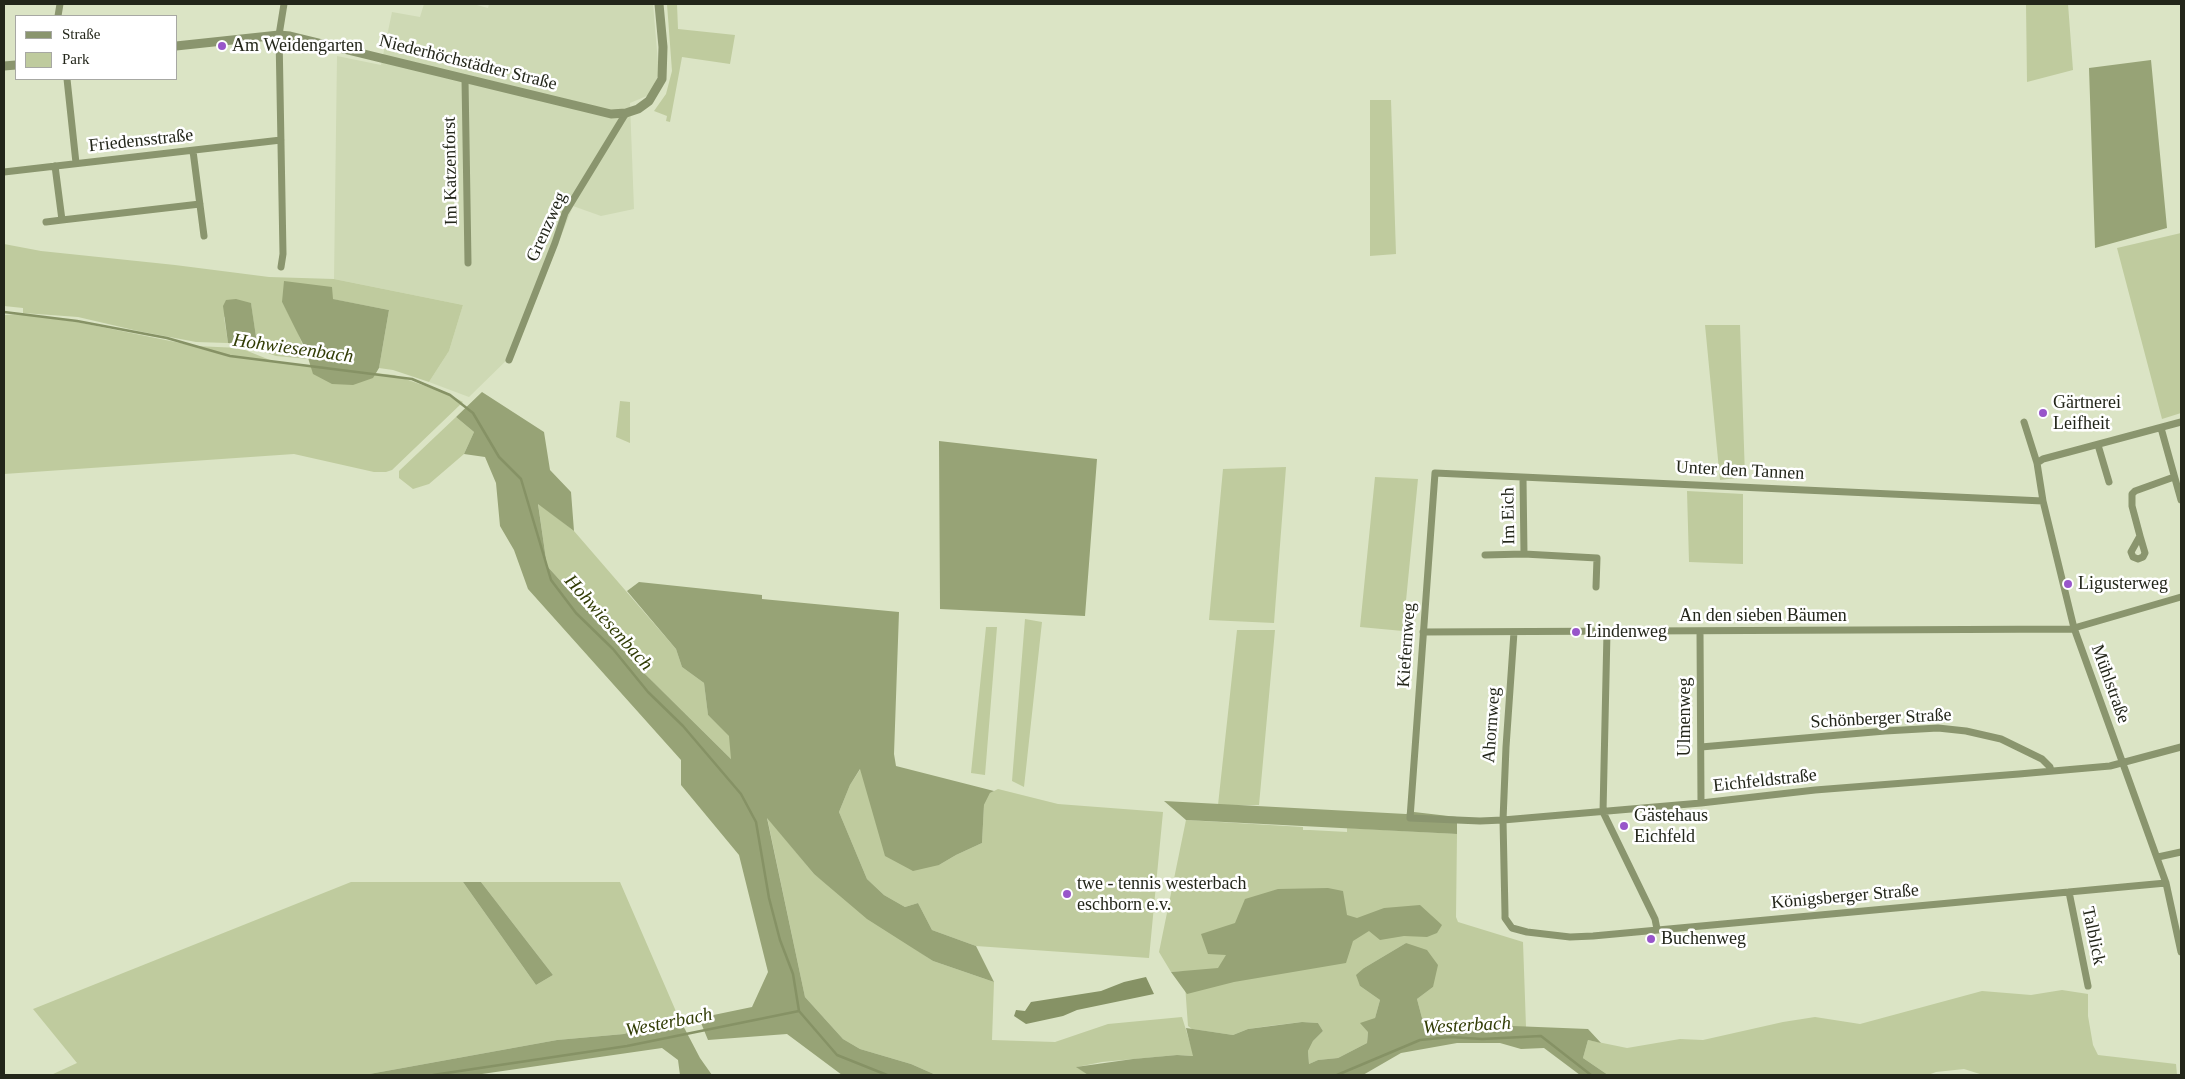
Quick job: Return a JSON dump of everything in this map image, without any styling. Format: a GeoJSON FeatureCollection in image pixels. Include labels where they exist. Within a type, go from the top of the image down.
{"type":"FeatureCollection","features":[{"type":"Feature","properties":{"kind":"street"},"geometry":{"type":"LineString","coordinates":[[281,267],[283,254],[279,35],[284,4]]}},
{"type":"Feature","properties":{"kind":"street","name":"Niederhöchstädter Straße"},"geometry":{"type":"LineString","coordinates":[[178,46],[279,35],[611,114],[626,113],[638,109],[650,101],[662,79],[664,64],[659,4]]}},
{"type":"Feature","properties":{"kind":"street","name":"Im Katzenforst"},"geometry":{"type":"LineString","coordinates":[[465,79],[468,263]]}},
{"type":"Feature","properties":{"kind":"street"},"geometry":{"type":"LineString","coordinates":[[67,80],[76,163]]}},
{"type":"Feature","properties":{"kind":"street","name":"Grenzweg"},"geometry":{"type":"LineString","coordinates":[[509,360],[565,213],[626,113]]}},
{"type":"Feature","properties":{"kind":"street","name":"Friedensstraße"},"geometry":{"type":"LineString","coordinates":[[4,172],[281,140]]}},
{"type":"Feature","properties":{"kind":"street"},"geometry":{"type":"LineString","coordinates":[[193,150],[204,236]]}},
{"type":"Feature","properties":{"kind":"street"},"geometry":{"type":"LineString","coordinates":[[55,166],[62,220]]}},
{"type":"Feature","properties":{"kind":"street"},"geometry":{"type":"LineString","coordinates":[[46,222],[200,204]]}},
{"type":"Feature","properties":{"kind":"street","name":"Mühlstraße"},"geometry":{"type":"LineString","coordinates":[[2024,422],[2037,463],[2043,501],[2074,628],[2158,857],[2181,947]]}},
{"type":"Feature","properties":{"kind":"street"},"geometry":{"type":"LineString","coordinates":[[2037,463],[2181,422]]}},
{"type":"Feature","properties":{"kind":"street"},"geometry":{"type":"LineString","coordinates":[[2162,428],[2181,500]]}},
{"type":"Feature","properties":{"kind":"street"},"geometry":{"type":"LineString","coordinates":[[2098,445],[2109,482]]}},
{"type":"Feature","properties":{"kind":"street","name":"Unter den Tannen"},"geometry":{"type":"LineString","coordinates":[[1435,473],[2043,501]]}},
{"type":"Feature","properties":{"kind":"street","name":"Kiefernweg"},"geometry":{"type":"LineString","coordinates":[[1410,818],[1435,473]]}},
{"type":"Feature","properties":{"kind":"street"},"geometry":{"type":"LineString","coordinates":[[2140,536],[2132,506],[2132,494],[2135,491],[2174,477]]}},
{"type":"Feature","properties":{"kind":"street","name":"Im Eich"},"geometry":{"type":"LineString","coordinates":[[1523,478],[1524,554]]}},
{"type":"Feature","properties":{"kind":"street","name":"Im Eich"},"geometry":{"type":"LineString","coordinates":[[1486,555],[1524,554],[1597,558],[1596,587]]}},
{"type":"Feature","properties":{"kind":"street"},"geometry":{"type":"LineString","coordinates":[[2074,628],[2181,597]]}},
{"type":"Feature","properties":{"kind":"street","name":"An den sieben Bäumen"},"geometry":{"type":"LineString","coordinates":[[1423,632],[2074,628]]}},
{"type":"Feature","properties":{"kind":"street","name":"Ulmenweg"},"geometry":{"type":"LineString","coordinates":[[1700,631],[1701,803]]}},
{"type":"Feature","properties":{"kind":"street","name":"Ahornweg"},"geometry":{"type":"LineString","coordinates":[[1514,632],[1505,755],[1503,820],[1505,918],[1512,928],[1528,932]]}},
{"type":"Feature","properties":{"kind":"street"},"geometry":{"type":"LineString","coordinates":[[1607,632],[1603,812],[1655,918],[1657,929]]}},
{"type":"Feature","properties":{"kind":"street","name":"Schönberger Straße"},"geometry":{"type":"LineString","coordinates":[[1701,747],[1885,730],[1938,728],[1966,731],[2001,740],[2042,759],[2050,767],[2051,771]]}},
{"type":"Feature","properties":{"kind":"street","name":"Eichfeldstraße"},"geometry":{"type":"LineString","coordinates":[[1410,818],[1503,820],[1701,803],[1815,790],[2051,771],[2123,764],[2181,747]]}},
{"type":"Feature","properties":{"kind":"street"},"geometry":{"type":"LineString","coordinates":[[2158,857],[2181,852]]}},
{"type":"Feature","properties":{"kind":"street","name":"Königsberger Straße"},"geometry":{"type":"LineString","coordinates":[[1528,932],[1570,937],[1593,936],[2166,883]]}},
{"type":"Feature","properties":{"kind":"street","name":"Talblick"},"geometry":{"type":"LineString","coordinates":[[2069,892],[2088,986]]}},
{"type":"Feature","properties":{"kind":"shaded area"},"geometry":{"type":"Polygon","coordinates":[[[424,4],[473,4],[488,8],[489,4],[653,4],[659,74],[649,95],[630,103],[634,209],[601,216],[573,206],[515,352],[469,397],[429,382],[449,351],[463,305],[334,279],[337,56],[381,65],[392,12],[420,17],[424,4]]]}},
{"type":"Feature","properties":{"kind":"shaded area"},"geometry":{"type":"Polygon","coordinates":[[[2151,60],[2167,228],[2095,248],[2089,68],[2151,60]]]}},
{"type":"Feature","properties":{"kind":"shaded area"},"geometry":{"type":"Polygon","coordinates":[[[284,281],[332,287],[333,299],[389,310],[379,368],[373,378],[353,385],[332,384],[313,374],[305,348],[282,302],[284,281]]]}},
{"type":"Feature","properties":{"kind":"shaded area"},"geometry":{"type":"Polygon","coordinates":[[[236,299],[251,303],[258,350],[241,344],[228,343],[223,306],[226,300],[236,299]]]}},
{"type":"Feature","properties":{"kind":"shaded area"},"geometry":{"type":"Polygon","coordinates":[[[482,392],[544,432],[550,470],[571,492],[574,531],[538,504],[547,566],[643,672],[731,759],[729,736],[708,715],[704,683],[682,667],[676,649],[627,591],[639,582],[762,595],[762,599],[899,612],[894,754],[896,766],[994,791],[990,793],[984,805],[982,843],[939,865],[913,871],[885,856],[860,769],[850,785],[839,812],[867,879],[884,895],[905,907],[918,903],[932,930],[976,946],[994,982],[933,961],[867,919],[814,874],[767,818],[805,997],[843,1039],[860,1049],[911,1064],[936,1075],[842,1075],[787,1034],[708,1040],[699,1018],[752,1007],[768,972],[739,855],[681,785],[681,760],[528,589],[514,550],[500,526],[496,483],[485,457],[464,454],[474,432],[456,417],[482,392]]]}},
{"type":"Feature","properties":{"kind":"shaded area"},"geometry":{"type":"Polygon","coordinates":[[[939,441],[1097,459],[1085,616],[940,609],[939,441]]]}},
{"type":"Feature","properties":{"kind":"shaded area"},"geometry":{"type":"Polygon","coordinates":[[[1164,801],[1406,814],[1414,812],[1457,817],[1457,834],[1186,820],[1164,801]]]}},
{"type":"Feature","properties":{"kind":"shaded area"},"geometry":{"type":"Polygon","coordinates":[[[463,882],[481,882],[553,975],[536,985],[463,882]]]}},
{"type":"Feature","properties":{"kind":"shaded area"},"geometry":{"type":"Polygon","coordinates":[[[1328,888],[1343,891],[1347,915],[1357,918],[1384,908],[1420,905],[1442,925],[1437,933],[1427,937],[1404,936],[1380,940],[1369,931],[1353,941],[1346,963],[1234,982],[1187,994],[1171,972],[1218,968],[1226,955],[1208,954],[1201,934],[1235,923],[1245,899],[1278,889],[1328,888]]]}},
{"type":"Feature","properties":{"kind":"shaded area"},"geometry":{"type":"Polygon","coordinates":[[[1406,943],[1427,950],[1438,965],[1433,987],[1417,999],[1422,1018],[1435,1020],[1452,1028],[1482,1030],[1491,1027],[1513,1026],[1588,1029],[1601,1043],[1588,1040],[1583,1058],[1608,1075],[1580,1075],[1544,1048],[1521,1049],[1500,1043],[1457,1043],[1401,1053],[1363,1075],[1088,1075],[1076,1067],[1133,1059],[1177,1055],[1193,1056],[1186,1028],[1233,1035],[1248,1029],[1302,1022],[1318,1023],[1323,1031],[1313,1041],[1308,1051],[1309,1064],[1318,1060],[1338,1058],[1367,1043],[1368,1032],[1360,1023],[1375,1018],[1380,1000],[1360,986],[1356,975],[1364,968],[1406,943]]]}},
{"type":"Feature","properties":{"kind":"shaded area"},"geometry":{"type":"Polygon","coordinates":[[[1146,977],[1154,994],[1077,1010],[1063,1016],[1026,1024],[1014,1016],[1016,1010],[1025,1011],[1031,1002],[1101,991],[1124,982],[1146,977]]]}},
{"type":"Feature","properties":{"kind":"shaded area"},"geometry":{"type":"Polygon","coordinates":[[[678,1016],[700,1058],[712,1075],[680,1075],[678,1060],[662,1048],[475,1075],[364,1075],[557,1040],[624,1034],[678,1016]]]}},
{"type":"Feature","properties":{"kind":"green space"},"geometry":{"type":"Polygon","coordinates":[[[667,4],[677,4],[678,29],[735,35],[730,64],[682,57],[670,122],[666,121],[667,116],[654,111],[666,94],[672,71],[667,4]]]}},
{"type":"Feature","properties":{"kind":"green space"},"geometry":{"type":"Polygon","coordinates":[[[2026,4],[2068,4],[2073,70],[2027,82],[2026,4]]]}},
{"type":"Feature","properties":{"kind":"green space"},"geometry":{"type":"Polygon","coordinates":[[[1370,100],[1391,100],[1396,254],[1370,256],[1370,100]]]}},
{"type":"Feature","properties":{"kind":"green space"},"geometry":{"type":"Polygon","coordinates":[[[2181,233],[2181,413],[2162,419],[2117,248],[2181,233]]]}},
{"type":"Feature","properties":{"kind":"green space"},"geometry":{"type":"Polygon","coordinates":[[[4,244],[41,251],[269,277],[334,279],[463,305],[449,351],[429,382],[393,370],[379,368],[389,310],[332,299],[332,287],[282,302],[296,328],[308,359],[276,356],[258,350],[251,304],[224,317],[228,343],[196,342],[78,317],[23,313],[23,308],[4,306],[4,244]]]}},
{"type":"Feature","properties":{"kind":"green space"},"geometry":{"type":"Polygon","coordinates":[[[22,314],[77,322],[195,346],[240,348],[275,362],[394,375],[448,394],[463,402],[392,470],[386,472],[374,472],[294,454],[4,474],[4,315],[22,314]]]}},
{"type":"Feature","properties":{"kind":"green space"},"geometry":{"type":"Polygon","coordinates":[[[1705,325],[1740,325],[1745,477],[1720,480],[1705,325]]]}},
{"type":"Feature","properties":{"kind":"green space"},"geometry":{"type":"Polygon","coordinates":[[[620,401],[630,402],[630,443],[616,437],[620,401]]]}},
{"type":"Feature","properties":{"kind":"green space"},"geometry":{"type":"Polygon","coordinates":[[[456,417],[474,432],[464,454],[429,484],[413,489],[399,478],[399,471],[456,417]]]}},
{"type":"Feature","properties":{"kind":"green space"},"geometry":{"type":"Polygon","coordinates":[[[1286,467],[1274,623],[1209,620],[1223,469],[1286,467]]]}},
{"type":"Feature","properties":{"kind":"green space"},"geometry":{"type":"Polygon","coordinates":[[[1375,477],[1418,479],[1403,631],[1360,627],[1375,477]]]}},
{"type":"Feature","properties":{"kind":"green space"},"geometry":{"type":"Polygon","coordinates":[[[1687,491],[1743,494],[1743,564],[1689,562],[1687,491]]]}},
{"type":"Feature","properties":{"kind":"green space"},"geometry":{"type":"Polygon","coordinates":[[[538,503],[574,531],[676,649],[682,667],[704,683],[708,715],[730,736],[732,760],[643,672],[547,566],[538,503]]]}},
{"type":"Feature","properties":{"kind":"green space"},"geometry":{"type":"Polygon","coordinates":[[[1025,619],[1042,622],[1024,787],[1012,781],[1025,619]]]}},
{"type":"Feature","properties":{"kind":"green space"},"geometry":{"type":"Polygon","coordinates":[[[986,627],[997,627],[985,775],[971,773],[986,627]]]}},
{"type":"Feature","properties":{"kind":"green space"},"geometry":{"type":"Polygon","coordinates":[[[1237,630],[1275,630],[1259,805],[1218,805],[1237,630]]]}},
{"type":"Feature","properties":{"kind":"green space","name":"twe - tennis westerbach eschborn e.v."},"geometry":{"type":"Polygon","coordinates":[[[861,768],[877,826],[939,865],[982,843],[984,805],[990,793],[998,789],[1058,804],[1163,812],[1149,958],[976,946],[932,930],[918,903],[905,907],[884,895],[867,879],[839,812],[850,785],[861,768]]]}},
{"type":"Feature","properties":{"kind":"green space"},"geometry":{"type":"Polygon","coordinates":[[[767,817],[814,874],[902,940],[933,961],[994,982],[992,1040],[1055,1042],[1108,1024],[1182,1017],[1194,1056],[1177,1055],[1102,1062],[1077,1067],[1088,1075],[936,1075],[911,1064],[860,1049],[843,1039],[805,997],[767,817]]]}},
{"type":"Feature","properties":{"kind":"green space"},"geometry":{"type":"Polygon","coordinates":[[[1186,820],[1303,827],[1303,830],[1347,832],[1347,828],[1457,834],[1456,917],[1458,922],[1523,942],[1526,1027],[1491,1027],[1482,1030],[1452,1028],[1435,1020],[1422,1018],[1417,999],[1433,987],[1406,943],[1364,968],[1360,986],[1380,1000],[1375,1018],[1368,1032],[1367,1043],[1338,1058],[1318,1060],[1309,1064],[1308,1051],[1313,1041],[1323,1031],[1318,1023],[1302,1022],[1269,1026],[1248,1029],[1233,1035],[1192,1029],[1188,1026],[1184,971],[1171,972],[1159,952],[1186,820]]]}},
{"type":"Feature","properties":{"kind":"green space"},"geometry":{"type":"Polygon","coordinates":[[[351,882],[463,882],[536,985],[553,975],[481,882],[620,882],[678,1016],[624,1034],[557,1040],[364,1075],[51,1075],[77,1063],[33,1009],[351,882]]]}},
{"type":"Feature","properties":{"kind":"green space"},"geometry":{"type":"Polygon","coordinates":[[[2062,990],[2088,994],[2088,1016],[2093,1045],[2098,1055],[2176,1064],[2177,1075],[1983,1075],[1964,1069],[1936,1072],[1928,1075],[1608,1075],[1583,1058],[1588,1040],[1627,1048],[1680,1039],[1703,1040],[1783,1022],[1815,1017],[1860,1024],[1982,991],[2031,995],[2062,990]]]}},
{"type":"Feature","properties":{"kind":"waterway","name":"Hohwiesenbach"},"geometry":{"type":"LineString","coordinates":[[4,312],[77,321],[167,338],[230,356],[412,379],[450,395],[473,413],[499,457],[521,479],[551,580],[576,613],[613,649],[648,692],[683,726],[741,794],[756,822],[769,898],[780,940],[793,974],[799,1011]]}},
{"type":"Feature","properties":{"kind":"waterway","name":"Westerbach"},"geometry":{"type":"LineString","coordinates":[[433,1075],[627,1046],[799,1011],[837,1055],[887,1075]]}},
{"type":"Feature","properties":{"kind":"waterway","name":"Westerbach"},"geometry":{"type":"LineString","coordinates":[[1337,1075],[1420,1040],[1450,1037],[1482,1039],[1541,1036],[1591,1075]]}},
{"type":"Feature","properties":{"kind":"place","name":"Am Weidengarten"},"geometry":{"type":"Point","coordinates":[222,46]}},
{"type":"Feature","properties":{"kind":"place","name":"Gärtnerei Leifheit"},"geometry":{"type":"Point","coordinates":[2043,413]}},
{"type":"Feature","properties":{"kind":"place","name":"Ligusterweg"},"geometry":{"type":"Point","coordinates":[2068,584]}},
{"type":"Feature","properties":{"kind":"place","name":"Lindenweg"},"geometry":{"type":"Point","coordinates":[1576,632]}},
{"type":"Feature","properties":{"kind":"place","name":"Gästehaus Eichfeld"},"geometry":{"type":"Point","coordinates":[1624,826]}},
{"type":"Feature","properties":{"kind":"place","name":"twe - tennis westerbach eschborn e.v."},"geometry":{"type":"Point","coordinates":[1067,894]}},
{"type":"Feature","properties":{"kind":"place","name":"Buchenweg"},"geometry":{"type":"Point","coordinates":[1651,939]}}]}
